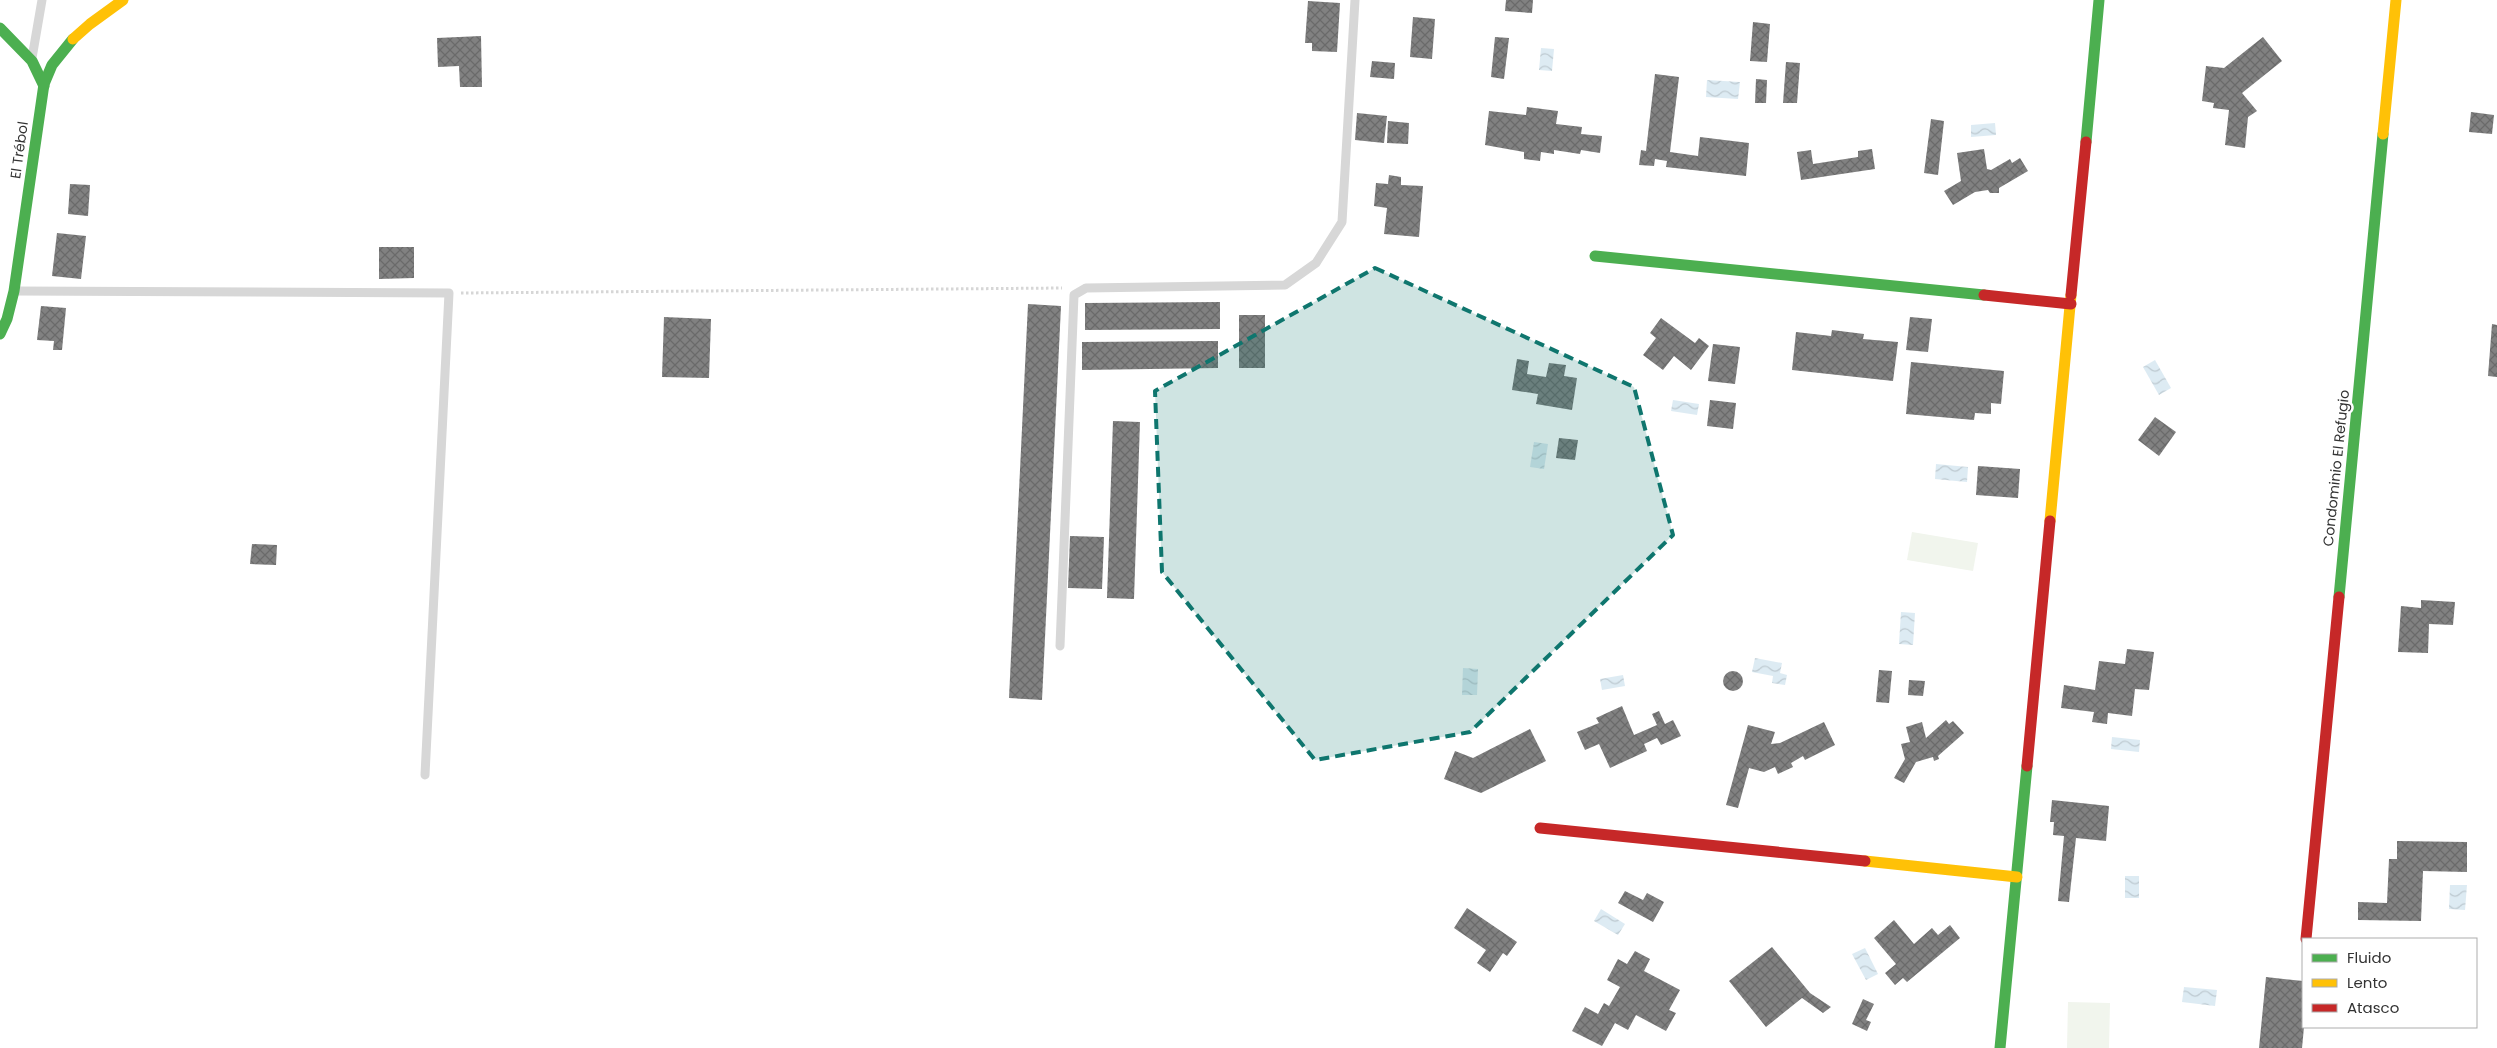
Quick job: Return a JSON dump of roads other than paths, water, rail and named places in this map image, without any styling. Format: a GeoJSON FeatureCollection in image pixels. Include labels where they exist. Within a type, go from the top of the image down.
{"type":"FeatureCollection","features":[{"type":"Feature","properties":{"kind":"street","name":"El Trébol"},"geometry":{"type":"LineString","coordinates":[[0,334],[7,319],[14,291],[44,86],[49,72],[66,48],[87,27],[124,0]]}},
{"type":"Feature","properties":{"kind":"street"},"geometry":{"type":"LineString","coordinates":[[2000,1048],[2099,0]]}},
{"type":"Feature","properties":{"kind":"street","name":"Condominio El Refugio"},"geometry":{"type":"LineString","coordinates":[[2306,938],[2396,0]]}},
{"type":"Feature","properties":{"kind":"street"},"geometry":{"type":"LineString","coordinates":[[0,28],[32,61],[44,86]]}},
{"type":"Feature","properties":{"kind":"street"},"geometry":{"type":"LineString","coordinates":[[1595,256],[2071,304]]}},
{"type":"Feature","properties":{"kind":"street"},"geometry":{"type":"LineString","coordinates":[[1540,828],[2017,876]]}},
{"type":"Feature","properties":{"kind":"lane"},"geometry":{"type":"LineString","coordinates":[[32,61],[42,0]]}},
{"type":"Feature","properties":{"kind":"lane"},"geometry":{"type":"LineString","coordinates":[[1060,646],[1074,295],[1086,288],[1285,285],[1316,263],[1342,222],[1355,0]]}},
{"type":"Feature","properties":{"kind":"lane"},"geometry":{"type":"LineString","coordinates":[[14,291],[449,293],[425,775]]}},
{"type":"Feature","properties":{"kind":"water"},"geometry":{"type":"Polygon","coordinates":[[[1541,48],[1554,49],[1552,71],[1539,70],[1541,48]]]}},
{"type":"Feature","properties":{"kind":"water"},"geometry":{"type":"Polygon","coordinates":[[[1707,80],[1740,82],[1738,99],[1706,97],[1707,80]]]}},
{"type":"Feature","properties":{"kind":"water"},"geometry":{"type":"Polygon","coordinates":[[[1995,123],[1996,135],[1971,137],[1971,125],[1995,123]]]}},
{"type":"Feature","properties":{"kind":"water"},"geometry":{"type":"Polygon","coordinates":[[[2155,360],[2171,388],[2159,395],[2143,367],[2155,360]]]}},
{"type":"Feature","properties":{"kind":"water"},"geometry":{"type":"Polygon","coordinates":[[[1673,400],[1699,404],[1697,415],[1671,411],[1673,400]]]}},
{"type":"Feature","properties":{"kind":"water"},"geometry":{"type":"Polygon","coordinates":[[[1534,442],[1548,444],[1544,469],[1530,467],[1534,442]]]}},
{"type":"Feature","properties":{"kind":"water"},"geometry":{"type":"Polygon","coordinates":[[[1936,464],[1968,467],[1967,482],[1935,479],[1936,464]]]}},
{"type":"Feature","properties":{"kind":"water"},"geometry":{"type":"Polygon","coordinates":[[[1901,612],[1915,613],[1913,645],[1899,644],[1901,612]]]}},
{"type":"Feature","properties":{"kind":"water"},"geometry":{"type":"Polygon","coordinates":[[[1755,658],[1782,663],[1780,673],[1787,675],[1785,685],[1772,683],[1773,676],[1752,672],[1755,658]]]}},
{"type":"Feature","properties":{"kind":"water"},"geometry":{"type":"Polygon","coordinates":[[[1463,668],[1478,669],[1477,695],[1462,695],[1463,668]]]}},
{"type":"Feature","properties":{"kind":"water"},"geometry":{"type":"Polygon","coordinates":[[[1623,675],[1625,686],[1602,690],[1600,679],[1623,675]]]}},
{"type":"Feature","properties":{"kind":"water"},"geometry":{"type":"Polygon","coordinates":[[[2112,737],[2140,740],[2139,752],[2111,749],[2112,737]]]}},
{"type":"Feature","properties":{"kind":"water"},"geometry":{"type":"Polygon","coordinates":[[[2125,876],[2139,876],[2139,898],[2125,898],[2125,876]]]}},
{"type":"Feature","properties":{"kind":"water"},"geometry":{"type":"Polygon","coordinates":[[[2450,885],[2467,885],[2465,910],[2449,909],[2450,885]]]}},
{"type":"Feature","properties":{"kind":"water"},"geometry":{"type":"Polygon","coordinates":[[[1601,909],[1625,924],[1618,935],[1594,921],[1601,909]]]}},
{"type":"Feature","properties":{"kind":"water"},"geometry":{"type":"Polygon","coordinates":[[[1865,948],[1878,974],[1866,980],[1852,954],[1865,948]]]}},
{"type":"Feature","properties":{"kind":"water"},"geometry":{"type":"Polygon","coordinates":[[[2184,987],[2217,990],[2215,1006],[2182,1002],[2184,987]]]}}]}
